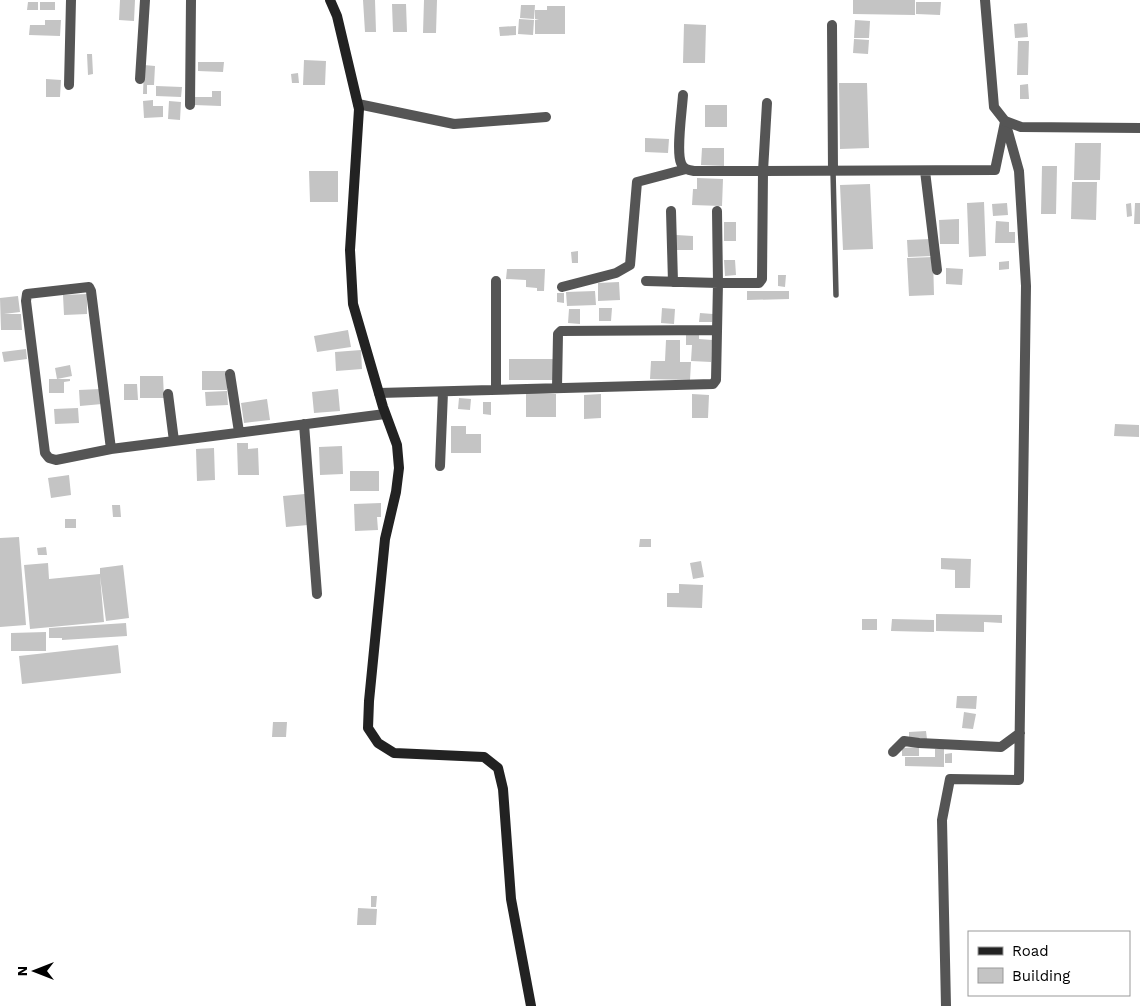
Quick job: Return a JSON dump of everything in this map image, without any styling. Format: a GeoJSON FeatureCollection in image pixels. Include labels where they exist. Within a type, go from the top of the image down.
{"type":"FeatureCollection","features":[{"type":"Feature","properties":{"kind":"main road"},"geometry":{"type":"LineString","coordinates":[[330,0],[337,16],[359,109],[350,250],[353,304],[385,414],[397,445],[399,468],[396,492],[385,539],[368,728],[378,743],[394,753],[484,757],[498,768],[503,789],[511,899],[531,1006]]}},
{"type":"Feature","properties":{"kind":"street"},"geometry":{"type":"LineString","coordinates":[[69,85],[71,0]]}},
{"type":"Feature","properties":{"kind":"street"},"geometry":{"type":"LineString","coordinates":[[140,79],[145,0]]}},
{"type":"Feature","properties":{"kind":"street"},"geometry":{"type":"LineString","coordinates":[[190,105],[191,0]]}},
{"type":"Feature","properties":{"kind":"street"},"geometry":{"type":"LineString","coordinates":[[946,1006],[942,820],[950,779],[1019,780],[1026,286],[1019,170],[1005,121],[994,107],[985,0]]}},
{"type":"Feature","properties":{"kind":"street"},"geometry":{"type":"LineString","coordinates":[[832,25],[833,171]]}},
{"type":"Feature","properties":{"kind":"street"},"geometry":{"type":"LineString","coordinates":[[683,96],[679,152],[681,164],[686,169]]}},
{"type":"Feature","properties":{"kind":"street"},"geometry":{"type":"LineString","coordinates":[[646,281],[759,283],[762,281],[766,103]]}},
{"type":"Feature","properties":{"kind":"street"},"geometry":{"type":"LineString","coordinates":[[358,104],[454,124],[546,117]]}},
{"type":"Feature","properties":{"kind":"street"},"geometry":{"type":"LineString","coordinates":[[1005,121],[1020,127],[1140,128]]}},
{"type":"Feature","properties":{"kind":"street"},"geometry":{"type":"LineString","coordinates":[[562,287],[616,273],[630,265],[637,182],[686,169],[726,172],[995,170],[1005,121]]}},
{"type":"Feature","properties":{"kind":"street"},"geometry":{"type":"LineString","coordinates":[[925,171],[937,270]]}},
{"type":"Feature","properties":{"kind":"street"},"geometry":{"type":"LineString","coordinates":[[379,393],[713,384],[716,380],[717,210]]}},
{"type":"Feature","properties":{"kind":"street"},"geometry":{"type":"LineString","coordinates":[[671,211],[673,282]]}},
{"type":"Feature","properties":{"kind":"street"},"geometry":{"type":"LineString","coordinates":[[496,281],[496,390]]}},
{"type":"Feature","properties":{"kind":"street"},"geometry":{"type":"LineString","coordinates":[[111,449],[89,287],[27,294],[26,300],[45,453],[50,458],[56,460],[111,449],[385,414]]}},
{"type":"Feature","properties":{"kind":"street"},"geometry":{"type":"LineString","coordinates":[[557,388],[558,334],[561,331],[717,330]]}},
{"type":"Feature","properties":{"kind":"street"},"geometry":{"type":"LineString","coordinates":[[230,374],[239,432]]}},
{"type":"Feature","properties":{"kind":"street"},"geometry":{"type":"LineString","coordinates":[[440,466],[443,392]]}},
{"type":"Feature","properties":{"kind":"street"},"geometry":{"type":"LineString","coordinates":[[168,394],[174,441]]}},
{"type":"Feature","properties":{"kind":"street"},"geometry":{"type":"LineString","coordinates":[[304,424],[317,594]]}},
{"type":"Feature","properties":{"kind":"street"},"geometry":{"type":"LineString","coordinates":[[893,752],[904,741],[1001,747],[1020,733]]}},
{"type":"Feature","properties":{"kind":"lane"},"geometry":{"type":"LineString","coordinates":[[833,171],[836,295]]}},
{"type":"Feature","properties":{"kind":"building"},"geometry":{"type":"Polygon","coordinates":[[[120,0],[135,0],[134,21],[119,20],[120,0]]]}},
{"type":"Feature","properties":{"kind":"building"},"geometry":{"type":"Polygon","coordinates":[[[363,0],[375,0],[376,32],[365,32],[363,0]]]}},
{"type":"Feature","properties":{"kind":"building"},"geometry":{"type":"Polygon","coordinates":[[[424,0],[437,0],[436,33],[423,33],[424,0]]]}},
{"type":"Feature","properties":{"kind":"building"},"geometry":{"type":"Polygon","coordinates":[[[853,0],[915,0],[915,15],[853,14],[853,0]]]}},
{"type":"Feature","properties":{"kind":"building"},"geometry":{"type":"Polygon","coordinates":[[[28,2],[38,2],[38,10],[27,10],[28,2]]]}},
{"type":"Feature","properties":{"kind":"building"},"geometry":{"type":"Polygon","coordinates":[[[40,2],[55,2],[55,10],[40,10],[40,2]]]}},
{"type":"Feature","properties":{"kind":"building"},"geometry":{"type":"Polygon","coordinates":[[[916,2],[941,2],[940,15],[916,14],[916,2]]]}},
{"type":"Feature","properties":{"kind":"building"},"geometry":{"type":"Polygon","coordinates":[[[392,4],[406,4],[407,32],[393,32],[392,4]]]}},
{"type":"Feature","properties":{"kind":"building"},"geometry":{"type":"Polygon","coordinates":[[[521,5],[535,5],[534,19],[520,18],[521,5]]]}},
{"type":"Feature","properties":{"kind":"building"},"geometry":{"type":"Polygon","coordinates":[[[547,6],[565,6],[565,34],[535,34],[535,20],[539,19],[535,19],[535,10],[547,10],[547,6]]]}},
{"type":"Feature","properties":{"kind":"building"},"geometry":{"type":"Polygon","coordinates":[[[519,19],[534,20],[533,35],[518,34],[519,19]]]}},
{"type":"Feature","properties":{"kind":"building"},"geometry":{"type":"Polygon","coordinates":[[[45,20],[61,20],[60,36],[29,35],[30,25],[45,25],[45,20]]]}},
{"type":"Feature","properties":{"kind":"building"},"geometry":{"type":"Polygon","coordinates":[[[855,20],[870,21],[869,38],[854,38],[855,20]]]}},
{"type":"Feature","properties":{"kind":"building"},"geometry":{"type":"Polygon","coordinates":[[[1027,23],[1028,37],[1015,38],[1014,24],[1027,23]]]}},
{"type":"Feature","properties":{"kind":"building"},"geometry":{"type":"Polygon","coordinates":[[[684,24],[706,25],[705,63],[683,63],[684,24]]]}},
{"type":"Feature","properties":{"kind":"building"},"geometry":{"type":"Polygon","coordinates":[[[516,26],[516,35],[500,36],[499,27],[516,26]]]}},
{"type":"Feature","properties":{"kind":"building"},"geometry":{"type":"Polygon","coordinates":[[[854,39],[869,40],[868,54],[853,53],[854,39]]]}},
{"type":"Feature","properties":{"kind":"building"},"geometry":{"type":"Polygon","coordinates":[[[1018,41],[1029,41],[1028,75],[1017,75],[1018,41]]]}},
{"type":"Feature","properties":{"kind":"building"},"geometry":{"type":"Polygon","coordinates":[[[87,54],[92,54],[93,74],[88,75],[87,54]]]}},
{"type":"Feature","properties":{"kind":"building"},"geometry":{"type":"Polygon","coordinates":[[[304,60],[326,61],[325,85],[303,85],[304,60]]]}},
{"type":"Feature","properties":{"kind":"building"},"geometry":{"type":"Polygon","coordinates":[[[198,62],[224,62],[223,72],[198,71],[198,62]]]}},
{"type":"Feature","properties":{"kind":"building"},"geometry":{"type":"Polygon","coordinates":[[[144,65],[155,66],[154,85],[147,85],[147,94],[143,94],[144,65]]]}},
{"type":"Feature","properties":{"kind":"building"},"geometry":{"type":"Polygon","coordinates":[[[298,73],[299,83],[292,83],[291,74],[298,73]]]}},
{"type":"Feature","properties":{"kind":"building"},"geometry":{"type":"Polygon","coordinates":[[[46,79],[61,80],[60,97],[46,97],[46,79]]]}},
{"type":"Feature","properties":{"kind":"building"},"geometry":{"type":"Polygon","coordinates":[[[839,83],[867,83],[869,148],[840,149],[839,83]]]}},
{"type":"Feature","properties":{"kind":"building"},"geometry":{"type":"Polygon","coordinates":[[[1028,84],[1029,99],[1020,99],[1020,85],[1028,84]]]}},
{"type":"Feature","properties":{"kind":"building"},"geometry":{"type":"Polygon","coordinates":[[[156,86],[182,87],[181,97],[156,96],[156,86]]]}},
{"type":"Feature","properties":{"kind":"building"},"geometry":{"type":"Polygon","coordinates":[[[212,91],[221,91],[221,106],[194,105],[194,97],[212,97],[212,91]]]}},
{"type":"Feature","properties":{"kind":"building"},"geometry":{"type":"Polygon","coordinates":[[[153,100],[153,106],[163,106],[163,117],[144,118],[143,101],[153,100]]]}},
{"type":"Feature","properties":{"kind":"building"},"geometry":{"type":"Polygon","coordinates":[[[169,101],[181,102],[180,120],[168,119],[169,101]]]}},
{"type":"Feature","properties":{"kind":"building"},"geometry":{"type":"Polygon","coordinates":[[[705,105],[727,105],[727,127],[705,127],[705,105]]]}},
{"type":"Feature","properties":{"kind":"building"},"geometry":{"type":"Polygon","coordinates":[[[645,138],[669,139],[668,153],[645,152],[645,138]]]}},
{"type":"Feature","properties":{"kind":"building"},"geometry":{"type":"Polygon","coordinates":[[[1075,143],[1101,143],[1100,180],[1074,180],[1075,143]]]}},
{"type":"Feature","properties":{"kind":"building"},"geometry":{"type":"Polygon","coordinates":[[[702,148],[724,148],[724,166],[701,165],[702,148]]]}},
{"type":"Feature","properties":{"kind":"building"},"geometry":{"type":"Polygon","coordinates":[[[1042,166],[1057,166],[1056,214],[1041,214],[1042,166]]]}},
{"type":"Feature","properties":{"kind":"building"},"geometry":{"type":"Polygon","coordinates":[[[309,171],[338,171],[338,202],[310,202],[309,171]]]}},
{"type":"Feature","properties":{"kind":"building"},"geometry":{"type":"Polygon","coordinates":[[[697,178],[723,179],[722,206],[692,205],[693,189],[697,189],[697,178]]]}},
{"type":"Feature","properties":{"kind":"building"},"geometry":{"type":"Polygon","coordinates":[[[1072,182],[1097,182],[1096,220],[1071,219],[1072,182]]]}},
{"type":"Feature","properties":{"kind":"building"},"geometry":{"type":"Polygon","coordinates":[[[870,184],[873,249],[843,250],[840,185],[870,184]]]}},
{"type":"Feature","properties":{"kind":"building"},"geometry":{"type":"Polygon","coordinates":[[[984,202],[986,256],[969,257],[967,203],[984,202]]]}},
{"type":"Feature","properties":{"kind":"building"},"geometry":{"type":"Polygon","coordinates":[[[1007,203],[1008,215],[993,216],[992,204],[1007,203]]]}},
{"type":"Feature","properties":{"kind":"building"},"geometry":{"type":"Polygon","coordinates":[[[1131,203],[1132,216],[1127,217],[1126,204],[1131,203]]]}},
{"type":"Feature","properties":{"kind":"building"},"geometry":{"type":"Polygon","coordinates":[[[1135,203],[1140,203],[1140,224],[1134,224],[1135,203]]]}},
{"type":"Feature","properties":{"kind":"building"},"geometry":{"type":"Polygon","coordinates":[[[959,219],[959,244],[940,244],[939,220],[959,219]]]}},
{"type":"Feature","properties":{"kind":"building"},"geometry":{"type":"Polygon","coordinates":[[[996,221],[1009,222],[1009,232],[1015,232],[1015,243],[995,243],[996,221]]]}},
{"type":"Feature","properties":{"kind":"building"},"geometry":{"type":"Polygon","coordinates":[[[724,222],[736,222],[736,241],[724,241],[724,222]]]}},
{"type":"Feature","properties":{"kind":"building"},"geometry":{"type":"Polygon","coordinates":[[[676,235],[693,236],[693,250],[676,250],[676,235]]]}},
{"type":"Feature","properties":{"kind":"building"},"geometry":{"type":"Polygon","coordinates":[[[931,239],[932,256],[908,257],[907,240],[931,239]]]}},
{"type":"Feature","properties":{"kind":"building"},"geometry":{"type":"Polygon","coordinates":[[[578,251],[578,263],[572,263],[571,252],[578,251]]]}},
{"type":"Feature","properties":{"kind":"building"},"geometry":{"type":"Polygon","coordinates":[[[933,257],[934,295],[909,296],[907,258],[933,257]]]}},
{"type":"Feature","properties":{"kind":"building"},"geometry":{"type":"Polygon","coordinates":[[[724,260],[735,260],[736,275],[725,276],[724,260]]]}},
{"type":"Feature","properties":{"kind":"building"},"geometry":{"type":"Polygon","coordinates":[[[1009,261],[1009,269],[999,270],[999,262],[1009,261]]]}},
{"type":"Feature","properties":{"kind":"building"},"geometry":{"type":"Polygon","coordinates":[[[946,268],[963,269],[962,285],[946,284],[946,268]]]}},
{"type":"Feature","properties":{"kind":"building"},"geometry":{"type":"Polygon","coordinates":[[[507,269],[545,269],[544,291],[537,291],[537,288],[526,287],[526,280],[506,279],[507,269]]]}},
{"type":"Feature","properties":{"kind":"building"},"geometry":{"type":"Polygon","coordinates":[[[778,275],[786,275],[785,287],[778,286],[778,275]]]}},
{"type":"Feature","properties":{"kind":"building"},"geometry":{"type":"Polygon","coordinates":[[[619,282],[620,300],[598,301],[598,283],[619,282]]]}},
{"type":"Feature","properties":{"kind":"building"},"geometry":{"type":"Polygon","coordinates":[[[595,291],[596,305],[567,306],[566,292],[595,291]]]}},
{"type":"Feature","properties":{"kind":"building"},"geometry":{"type":"Polygon","coordinates":[[[747,291],[789,291],[789,299],[747,300],[747,291]]]}},
{"type":"Feature","properties":{"kind":"building"},"geometry":{"type":"Polygon","coordinates":[[[557,293],[564,293],[564,303],[557,302],[557,293]]]}},
{"type":"Feature","properties":{"kind":"building"},"geometry":{"type":"Polygon","coordinates":[[[87,294],[87,314],[64,315],[63,295],[87,294]]]}},
{"type":"Feature","properties":{"kind":"building"},"geometry":{"type":"Polygon","coordinates":[[[18,296],[20,312],[4,314],[21,314],[22,330],[1,330],[0,298],[18,296]]]}},
{"type":"Feature","properties":{"kind":"building"},"geometry":{"type":"Polygon","coordinates":[[[599,308],[612,308],[611,321],[599,321],[599,308]]]}},
{"type":"Feature","properties":{"kind":"building"},"geometry":{"type":"Polygon","coordinates":[[[662,308],[675,309],[674,324],[661,323],[662,308]]]}},
{"type":"Feature","properties":{"kind":"building"},"geometry":{"type":"Polygon","coordinates":[[[569,309],[580,309],[580,324],[568,323],[569,309]]]}},
{"type":"Feature","properties":{"kind":"building"},"geometry":{"type":"Polygon","coordinates":[[[700,313],[713,314],[712,322],[699,322],[700,313]]]}},
{"type":"Feature","properties":{"kind":"building"},"geometry":{"type":"Polygon","coordinates":[[[348,330],[351,347],[317,352],[314,336],[348,330]]]}},
{"type":"Feature","properties":{"kind":"building"},"geometry":{"type":"Polygon","coordinates":[[[686,332],[699,333],[699,339],[712,340],[711,362],[691,361],[692,345],[686,345],[686,332]]]}},
{"type":"Feature","properties":{"kind":"building"},"geometry":{"type":"Polygon","coordinates":[[[666,340],[680,340],[680,362],[691,362],[690,380],[650,379],[651,361],[665,361],[666,340]]]}},
{"type":"Feature","properties":{"kind":"building"},"geometry":{"type":"Polygon","coordinates":[[[26,349],[27,359],[4,362],[2,352],[26,349]]]}},
{"type":"Feature","properties":{"kind":"building"},"geometry":{"type":"Polygon","coordinates":[[[361,350],[362,369],[336,371],[335,352],[361,350]]]}},
{"type":"Feature","properties":{"kind":"building"},"geometry":{"type":"Polygon","coordinates":[[[509,359],[557,359],[557,380],[509,380],[509,359]]]}},
{"type":"Feature","properties":{"kind":"building"},"geometry":{"type":"Polygon","coordinates":[[[70,365],[72,376],[57,379],[55,368],[70,365]]]}},
{"type":"Feature","properties":{"kind":"building"},"geometry":{"type":"Polygon","coordinates":[[[202,371],[227,371],[227,390],[202,390],[202,371]]]}},
{"type":"Feature","properties":{"kind":"building"},"geometry":{"type":"Polygon","coordinates":[[[140,376],[163,376],[164,398],[140,398],[140,376]]]}},
{"type":"Feature","properties":{"kind":"building"},"geometry":{"type":"Polygon","coordinates":[[[49,379],[70,379],[70,381],[64,382],[64,393],[49,393],[49,379]]]}},
{"type":"Feature","properties":{"kind":"building"},"geometry":{"type":"Polygon","coordinates":[[[124,384],[137,384],[138,400],[124,400],[124,384]]]}},
{"type":"Feature","properties":{"kind":"building"},"geometry":{"type":"Polygon","coordinates":[[[101,389],[102,404],[80,406],[79,390],[101,389]]]}},
{"type":"Feature","properties":{"kind":"building"},"geometry":{"type":"Polygon","coordinates":[[[338,389],[340,411],[314,413],[312,392],[338,389]]]}},
{"type":"Feature","properties":{"kind":"building"},"geometry":{"type":"Polygon","coordinates":[[[227,391],[228,405],[206,406],[205,392],[227,391]]]}},
{"type":"Feature","properties":{"kind":"building"},"geometry":{"type":"Polygon","coordinates":[[[526,393],[556,394],[556,417],[526,417],[526,393]]]}},
{"type":"Feature","properties":{"kind":"building"},"geometry":{"type":"Polygon","coordinates":[[[601,394],[601,418],[584,419],[584,395],[601,394]]]}},
{"type":"Feature","properties":{"kind":"building"},"geometry":{"type":"Polygon","coordinates":[[[692,394],[709,395],[708,418],[692,418],[692,394]]]}},
{"type":"Feature","properties":{"kind":"building"},"geometry":{"type":"Polygon","coordinates":[[[459,398],[471,399],[470,410],[458,409],[459,398]]]}},
{"type":"Feature","properties":{"kind":"building"},"geometry":{"type":"Polygon","coordinates":[[[267,399],[270,420],[244,423],[241,403],[267,399]]]}},
{"type":"Feature","properties":{"kind":"building"},"geometry":{"type":"Polygon","coordinates":[[[483,402],[491,402],[491,415],[483,414],[483,402]]]}},
{"type":"Feature","properties":{"kind":"building"},"geometry":{"type":"Polygon","coordinates":[[[78,408],[79,423],[55,424],[54,409],[78,408]]]}},
{"type":"Feature","properties":{"kind":"building"},"geometry":{"type":"Polygon","coordinates":[[[1115,424],[1139,425],[1139,437],[1114,436],[1115,424]]]}},
{"type":"Feature","properties":{"kind":"building"},"geometry":{"type":"Polygon","coordinates":[[[451,426],[466,426],[466,434],[481,434],[481,453],[451,453],[451,426]]]}},
{"type":"Feature","properties":{"kind":"building"},"geometry":{"type":"Polygon","coordinates":[[[237,443],[248,443],[248,449],[258,448],[259,475],[238,475],[237,443]]]}},
{"type":"Feature","properties":{"kind":"building"},"geometry":{"type":"Polygon","coordinates":[[[342,446],[343,474],[320,475],[319,447],[342,446]]]}},
{"type":"Feature","properties":{"kind":"building"},"geometry":{"type":"Polygon","coordinates":[[[214,448],[215,480],[197,481],[196,449],[214,448]]]}},
{"type":"Feature","properties":{"kind":"building"},"geometry":{"type":"Polygon","coordinates":[[[350,471],[379,471],[379,491],[350,491],[350,471]]]}},
{"type":"Feature","properties":{"kind":"building"},"geometry":{"type":"Polygon","coordinates":[[[69,475],[71,495],[51,498],[48,478],[69,475]]]}},
{"type":"Feature","properties":{"kind":"building"},"geometry":{"type":"Polygon","coordinates":[[[305,494],[308,525],[286,527],[283,496],[305,494]]]}},
{"type":"Feature","properties":{"kind":"building"},"geometry":{"type":"Polygon","coordinates":[[[381,503],[381,517],[377,517],[378,530],[355,531],[354,504],[381,503]]]}},
{"type":"Feature","properties":{"kind":"building"},"geometry":{"type":"Polygon","coordinates":[[[112,505],[120,505],[121,517],[113,517],[112,505]]]}},
{"type":"Feature","properties":{"kind":"building"},"geometry":{"type":"Polygon","coordinates":[[[65,519],[76,519],[76,528],[65,528],[65,519]]]}},
{"type":"Feature","properties":{"kind":"building"},"geometry":{"type":"Polygon","coordinates":[[[19,537],[26,625],[0,627],[0,538],[19,537]]]}},
{"type":"Feature","properties":{"kind":"building"},"geometry":{"type":"Polygon","coordinates":[[[640,539],[651,539],[651,547],[639,547],[640,539]]]}},
{"type":"Feature","properties":{"kind":"building"},"geometry":{"type":"Polygon","coordinates":[[[46,547],[47,555],[38,555],[37,548],[46,547]]]}},
{"type":"Feature","properties":{"kind":"building"},"geometry":{"type":"Polygon","coordinates":[[[941,558],[971,559],[970,588],[955,588],[955,570],[941,569],[941,558]]]}},
{"type":"Feature","properties":{"kind":"building"},"geometry":{"type":"Polygon","coordinates":[[[701,561],[704,577],[693,579],[690,563],[701,561]]]}},
{"type":"Feature","properties":{"kind":"building"},"geometry":{"type":"Polygon","coordinates":[[[48,563],[49,579],[100,574],[100,568],[123,565],[129,618],[106,621],[100,576],[104,622],[30,629],[24,565],[48,563]]]}},
{"type":"Feature","properties":{"kind":"building"},"geometry":{"type":"Polygon","coordinates":[[[679,584],[703,585],[702,608],[667,607],[667,593],[679,593],[679,584]]]}},
{"type":"Feature","properties":{"kind":"building"},"geometry":{"type":"Polygon","coordinates":[[[936,614],[1002,615],[1002,623],[984,622],[984,632],[936,631],[936,614]]]}},
{"type":"Feature","properties":{"kind":"building"},"geometry":{"type":"Polygon","coordinates":[[[862,619],[877,619],[877,630],[862,630],[862,619]]]}},
{"type":"Feature","properties":{"kind":"building"},"geometry":{"type":"Polygon","coordinates":[[[892,619],[934,620],[934,632],[891,631],[892,619]]]}},
{"type":"Feature","properties":{"kind":"building"},"geometry":{"type":"Polygon","coordinates":[[[126,623],[127,636],[62,640],[62,638],[49,638],[49,628],[126,623]]]}},
{"type":"Feature","properties":{"kind":"building"},"geometry":{"type":"Polygon","coordinates":[[[46,632],[46,651],[11,651],[11,633],[46,632]]]}},
{"type":"Feature","properties":{"kind":"building"},"geometry":{"type":"Polygon","coordinates":[[[118,645],[121,673],[22,684],[19,656],[118,645]]]}},
{"type":"Feature","properties":{"kind":"building"},"geometry":{"type":"Polygon","coordinates":[[[957,696],[977,696],[976,709],[956,708],[957,696]]]}},
{"type":"Feature","properties":{"kind":"building"},"geometry":{"type":"Polygon","coordinates":[[[964,712],[976,714],[973,729],[962,728],[964,712]]]}},
{"type":"Feature","properties":{"kind":"building"},"geometry":{"type":"Polygon","coordinates":[[[273,722],[287,722],[286,737],[272,737],[273,722]]]}},
{"type":"Feature","properties":{"kind":"building"},"geometry":{"type":"Polygon","coordinates":[[[926,731],[927,739],[909,739],[909,732],[926,731]]]}},
{"type":"Feature","properties":{"kind":"building"},"geometry":{"type":"Polygon","coordinates":[[[919,747],[919,756],[902,756],[902,748],[919,747]]]}},
{"type":"Feature","properties":{"kind":"building"},"geometry":{"type":"Polygon","coordinates":[[[935,749],[944,749],[944,767],[905,766],[905,757],[935,757],[935,749]]]}},
{"type":"Feature","properties":{"kind":"building"},"geometry":{"type":"Polygon","coordinates":[[[952,753],[952,763],[945,763],[945,754],[952,753]]]}},
{"type":"Feature","properties":{"kind":"building"},"geometry":{"type":"Polygon","coordinates":[[[371,896],[377,896],[376,907],[371,907],[371,896]]]}},
{"type":"Feature","properties":{"kind":"building"},"geometry":{"type":"Polygon","coordinates":[[[358,908],[377,909],[376,925],[357,925],[358,908]]]}}]}
